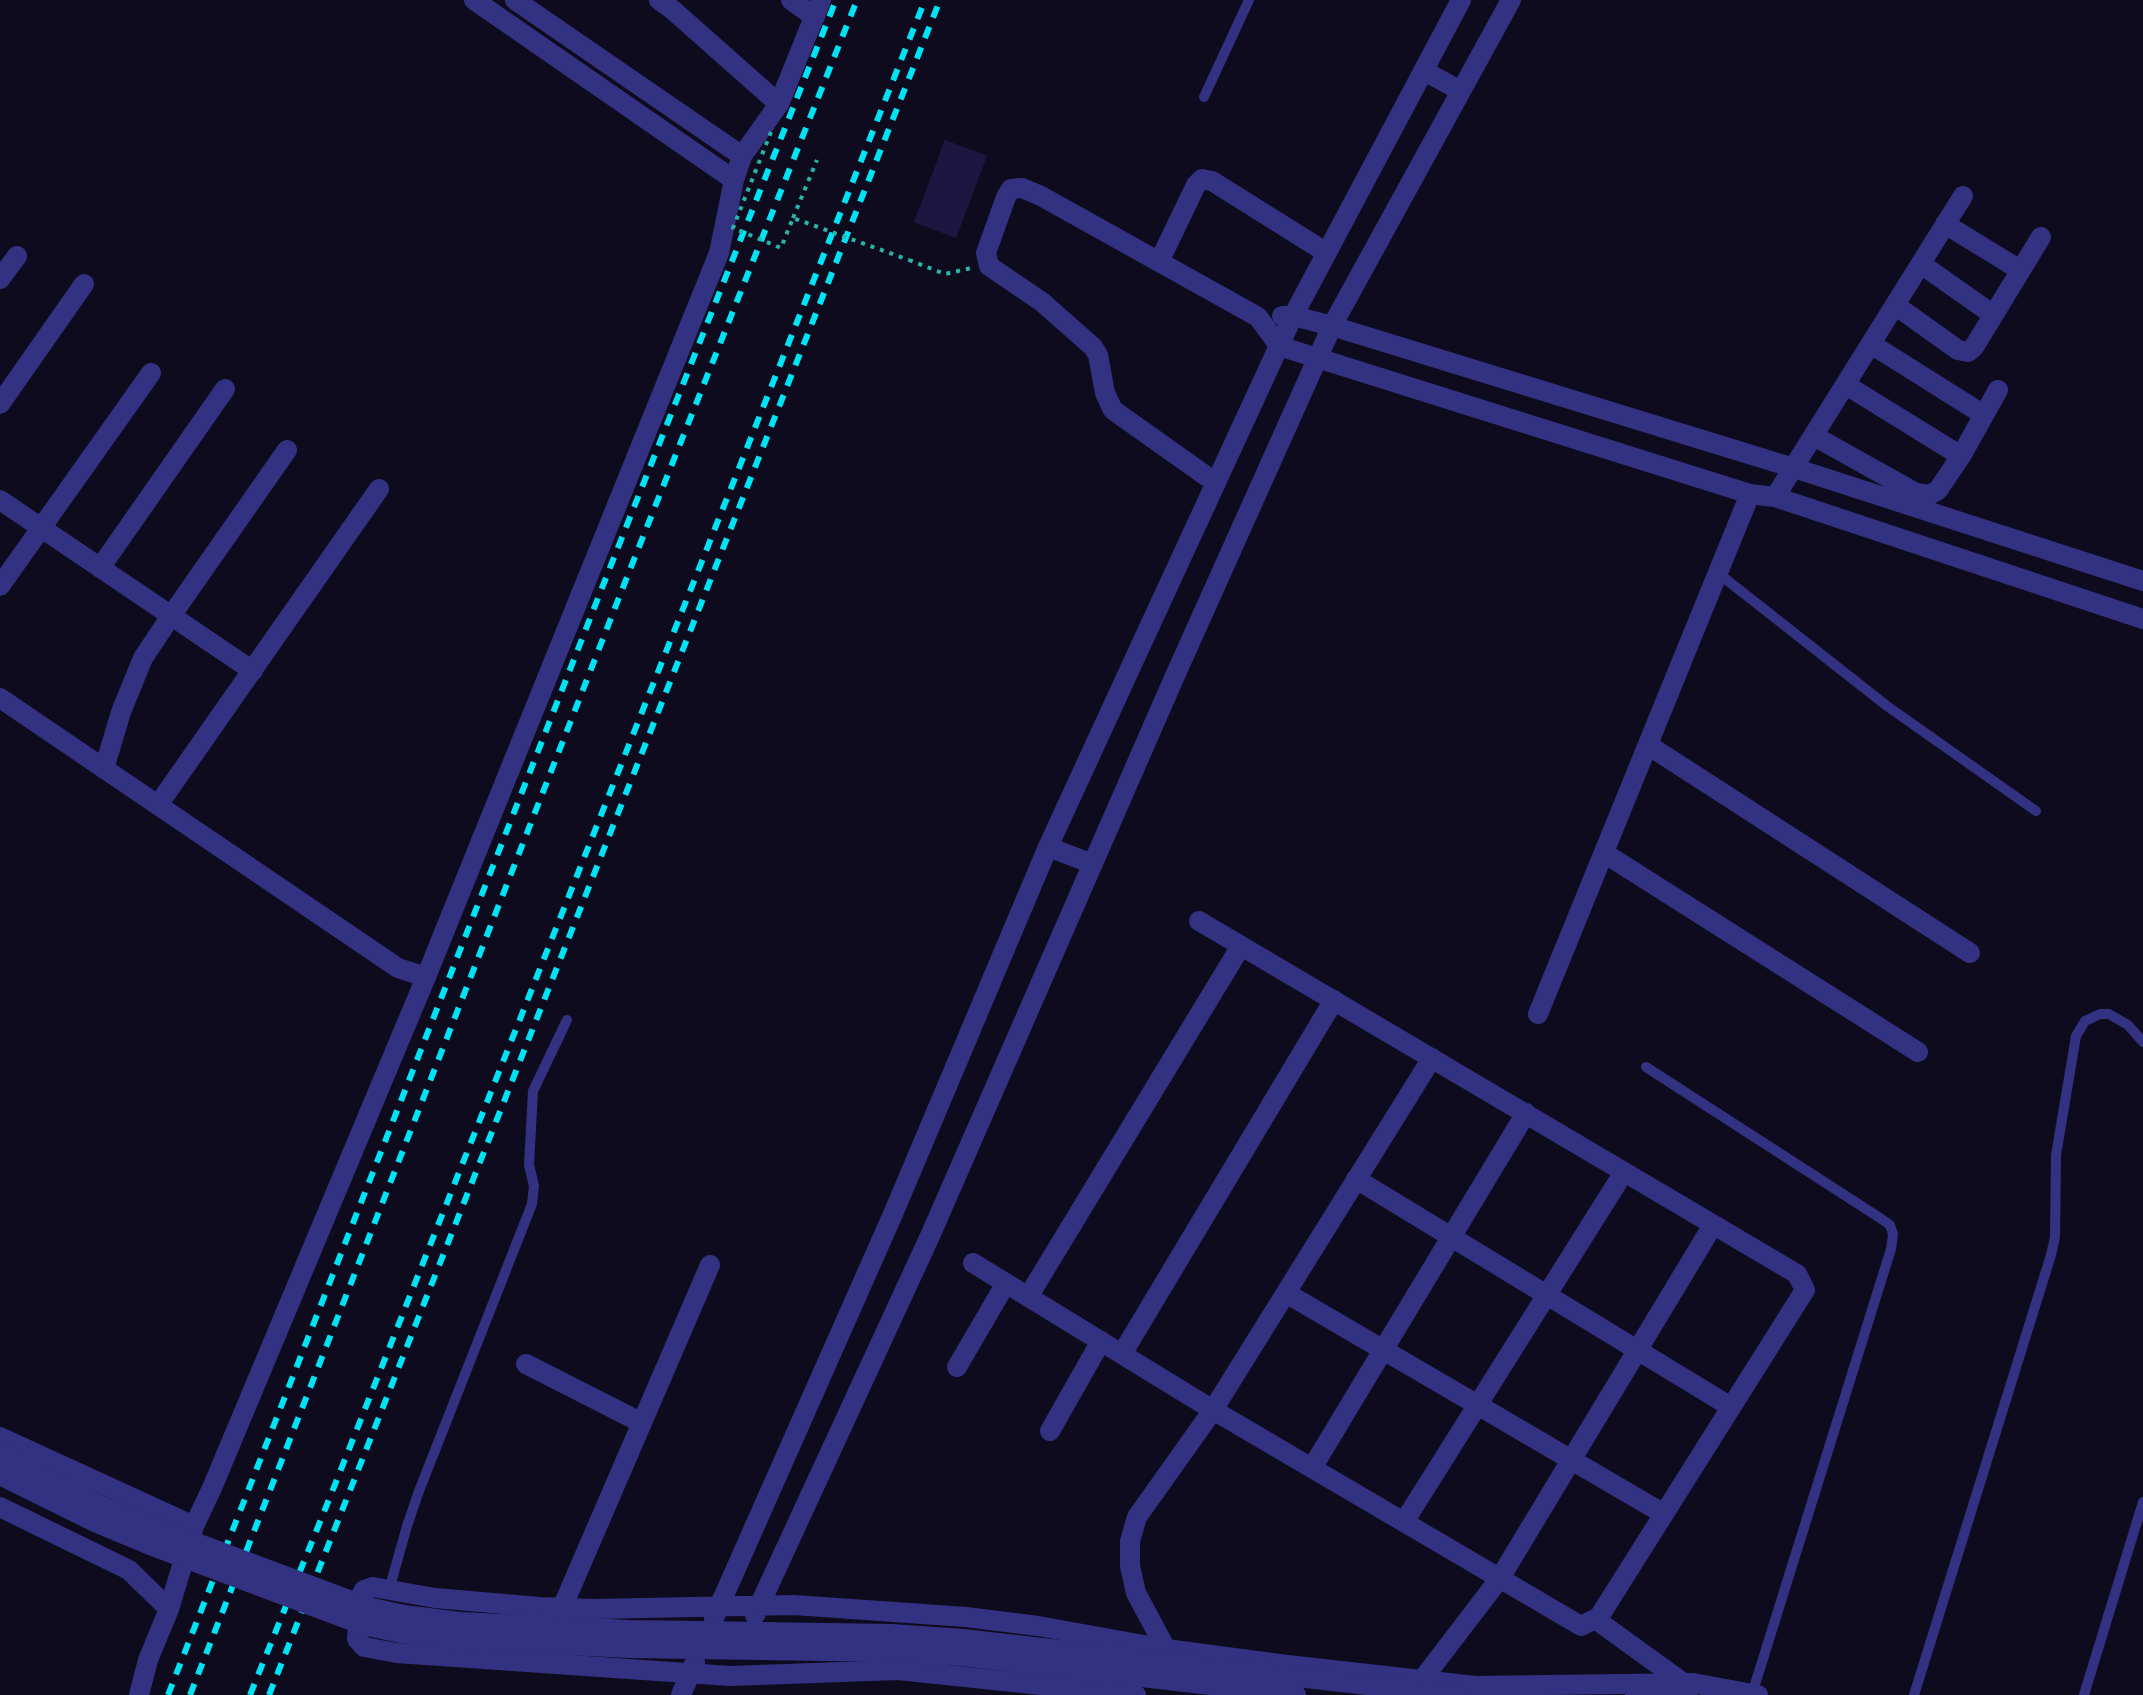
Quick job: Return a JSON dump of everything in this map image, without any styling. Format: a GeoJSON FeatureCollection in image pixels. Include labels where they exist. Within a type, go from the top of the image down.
{"type":"FeatureCollection","features":[{"type":"Feature","properties":{"kind":"street"},"geometry":{"type":"LineString","coordinates":[[474,0],[734,180]]}},
{"type":"Feature","properties":{"kind":"street"},"geometry":{"type":"LineString","coordinates":[[515,0],[742,156]]}},
{"type":"Feature","properties":{"kind":"street"},"geometry":{"type":"LineString","coordinates":[[139,1695],[194,1526],[426,977],[719,253],[742,156],[779,104],[818,8],[791,0]]}},
{"type":"Feature","properties":{"kind":"street"},"geometry":{"type":"LineString","coordinates":[[681,1695],[893,1214],[1048,847],[1279,346],[1461,0]]}},
{"type":"Feature","properties":{"kind":"street"},"geometry":{"type":"LineString","coordinates":[[726,1685],[758,1606],[930,1236],[1180,664],[1332,326],[1511,0]]}},
{"type":"Feature","properties":{"kind":"street"},"geometry":{"type":"LineString","coordinates":[[666,2],[779,104]]}},
{"type":"Feature","properties":{"kind":"street"},"geometry":{"type":"LineString","coordinates":[[1424,71],[1461,91]]}},
{"type":"Feature","properties":{"kind":"street"},"geometry":{"type":"LineString","coordinates":[[1159,262],[1196,185],[1202,179],[1212,181],[1327,253]]}},
{"type":"Feature","properties":{"kind":"street"},"geometry":{"type":"LineString","coordinates":[[1216,483],[1113,410],[1105,393],[1098,355],[1093,347],[1042,302],[989,266],[986,253],[1011,189],[1022,188],[1041,196],[1258,317],[1279,346],[1750,494],[1775,497],[2143,619]]}},
{"type":"Feature","properties":{"kind":"street"},"geometry":{"type":"LineString","coordinates":[[1775,497],[1963,196]]}},
{"type":"Feature","properties":{"kind":"street"},"geometry":{"type":"LineString","coordinates":[[1945,224],[2020,270]]}},
{"type":"Feature","properties":{"kind":"street"},"geometry":{"type":"LineString","coordinates":[[1895,305],[1958,350],[1968,352],[2041,237]]}},
{"type":"Feature","properties":{"kind":"street"},"geometry":{"type":"LineString","coordinates":[[0,279],[17,256]]}},
{"type":"Feature","properties":{"kind":"street"},"geometry":{"type":"LineString","coordinates":[[1921,264],[1992,314]]}},
{"type":"Feature","properties":{"kind":"street"},"geometry":{"type":"LineString","coordinates":[[0,404],[84,284]]}},
{"type":"Feature","properties":{"kind":"street"},"geometry":{"type":"LineString","coordinates":[[1258,317],[1294,316],[1332,326],[1794,468],[2143,581]]}},
{"type":"Feature","properties":{"kind":"street"},"geometry":{"type":"LineString","coordinates":[[1871,344],[1984,415]]}},
{"type":"Feature","properties":{"kind":"street"},"geometry":{"type":"LineString","coordinates":[[0,586],[151,373]]}},
{"type":"Feature","properties":{"kind":"street"},"geometry":{"type":"LineString","coordinates":[[1846,385],[1961,456]]}},
{"type":"Feature","properties":{"kind":"street"},"geometry":{"type":"LineString","coordinates":[[100,568],[225,389]]}},
{"type":"Feature","properties":{"kind":"street"},"geometry":{"type":"LineString","coordinates":[[1814,436],[1916,493],[1929,495],[1938,490],[1961,456],[1998,390]]}},
{"type":"Feature","properties":{"kind":"street"},"geometry":{"type":"LineString","coordinates":[[104,769],[121,712],[139,668],[171,616],[287,450]]}},
{"type":"Feature","properties":{"kind":"street"},"geometry":{"type":"LineString","coordinates":[[158,805],[379,489]]}},
{"type":"Feature","properties":{"kind":"street"},"geometry":{"type":"LineString","coordinates":[[1538,1014],[1750,494]]}},
{"type":"Feature","properties":{"kind":"street"},"geometry":{"type":"LineString","coordinates":[[0,500],[253,671]]}},
{"type":"Feature","properties":{"kind":"street"},"geometry":{"type":"LineString","coordinates":[[0,698],[398,968],[426,977]]}},
{"type":"Feature","properties":{"kind":"street"},"geometry":{"type":"LineString","coordinates":[[1648,745],[1970,953]]}},
{"type":"Feature","properties":{"kind":"street"},"geometry":{"type":"LineString","coordinates":[[1048,847],[1093,864]]}},
{"type":"Feature","properties":{"kind":"street"},"geometry":{"type":"LineString","coordinates":[[1604,853],[1918,1052]]}},
{"type":"Feature","properties":{"kind":"street"},"geometry":{"type":"LineString","coordinates":[[973,1263],[1213,1410],[1581,1626],[1599,1617],[1805,1290],[1797,1274],[1199,921]]}},
{"type":"Feature","properties":{"kind":"street"},"geometry":{"type":"LineString","coordinates":[[1028,1297],[1241,946]]}},
{"type":"Feature","properties":{"kind":"street"},"geometry":{"type":"LineString","coordinates":[[1122,1354],[1334,1000]]}},
{"type":"Feature","properties":{"kind":"street"},"geometry":{"type":"LineString","coordinates":[[1166,1649],[1136,1593],[1130,1566],[1130,1541],[1137,1517],[1213,1410],[1432,1058]]}},
{"type":"Feature","properties":{"kind":"street"},"geometry":{"type":"LineString","coordinates":[[1312,1468],[1526,1113]]}},
{"type":"Feature","properties":{"kind":"street"},"geometry":{"type":"LineString","coordinates":[[1404,1522],[1624,1172]]}},
{"type":"Feature","properties":{"kind":"street"},"geometry":{"type":"LineString","coordinates":[[1356,1179],[1731,1407]]}},
{"type":"Feature","properties":{"kind":"street"},"geometry":{"type":"LineString","coordinates":[[1422,1680],[1500,1578],[1713,1225]]}},
{"type":"Feature","properties":{"kind":"street"},"geometry":{"type":"LineString","coordinates":[[562,1608],[710,1265]]}},
{"type":"Feature","properties":{"kind":"street"},"geometry":{"type":"LineString","coordinates":[[957,1367],[1006,1283]]}},
{"type":"Feature","properties":{"kind":"street"},"geometry":{"type":"LineString","coordinates":[[1286,1293],[1664,1514]]}},
{"type":"Feature","properties":{"kind":"street"},"geometry":{"type":"LineString","coordinates":[[1050,1431],[1101,1341]]}},
{"type":"Feature","properties":{"kind":"street"},"geometry":{"type":"LineString","coordinates":[[526,1364],[642,1423]]}},
{"type":"Feature","properties":{"kind":"street"},"geometry":{"type":"LineString","coordinates":[[0,1437],[194,1526]]}},
{"type":"Feature","properties":{"kind":"street"},"geometry":{"type":"LineString","coordinates":[[0,1454],[102,1506],[162,1530],[368,1607],[404,1615],[460,1622],[615,1629],[891,1634],[963,1639],[1455,1695]]}},
{"type":"Feature","properties":{"kind":"street"},"geometry":{"type":"LineString","coordinates":[[0,1475],[95,1522],[155,1547],[363,1625],[401,1633],[459,1640],[630,1648],[947,1655],[1296,1695]]}},
{"type":"Feature","properties":{"kind":"street"},"geometry":{"type":"LineString","coordinates":[[0,1507],[129,1570],[169,1609]]}},
{"type":"Feature","properties":{"kind":"street"},"geometry":{"type":"LineString","coordinates":[[1136,1695],[993,1687],[898,1670],[726,1685],[690,1673],[397,1653],[364,1647],[357,1639],[360,1597],[364,1590],[373,1587],[435,1598],[562,1608],[794,1605],[966,1617],[1038,1626],[1166,1649],[1475,1686],[1686,1689],[1755,1694]]}},
{"type":"Feature","properties":{"kind":"street"},"geometry":{"type":"LineString","coordinates":[[1595,1619],[1686,1689]]}},
{"type":"Feature","properties":{"kind":"street"},"geometry":{"type":"LineString","coordinates":[[1282,1695],[1287,1665]]}},
{"type":"Feature","properties":{"kind":"street"},"geometry":{"type":"LineString","coordinates":[[1635,1695],[1686,1689]]}},
{"type":"Feature","properties":{"kind":"lane"},"geometry":{"type":"LineString","coordinates":[[1204,97],[1249,0]]}},
{"type":"Feature","properties":{"kind":"lane"},"geometry":{"type":"LineString","coordinates":[[1718,573],[1887,706],[2036,811]]}},
{"type":"Feature","properties":{"kind":"lane"},"geometry":{"type":"LineString","coordinates":[[1914,1695],[2051,1255],[2055,1237],[2056,1155],[2076,1036],[2085,1021],[2100,1014],[2109,1014],[2128,1025],[2143,1042]]}},
{"type":"Feature","properties":{"kind":"lane"},"geometry":{"type":"LineString","coordinates":[[389,1590],[419,1491],[532,1204],[534,1186],[529,1165],[533,1091],[567,1020]]}},
{"type":"Feature","properties":{"kind":"lane"},"geometry":{"type":"LineString","coordinates":[[1646,1067],[1880,1218],[1890,1225],[1893,1234],[1755,1694]]}},
{"type":"Feature","properties":{"kind":"lane"},"geometry":{"type":"LineString","coordinates":[[2084,1695],[2143,1502]]}},
{"type":"Feature","properties":{"kind":"path"},"geometry":{"type":"LineString","coordinates":[[771,132],[733,228],[781,248],[817,160]]}},
{"type":"Feature","properties":{"kind":"path"},"geometry":{"type":"LineString","coordinates":[[793,218],[945,274],[970,268],[987,259]]}},
{"type":"Feature","properties":{"kind":"building"},"geometry":{"type":"Polygon","coordinates":[[[945,140],[987,156],[956,238],[914,222],[945,140]]]}},
{"type":"Feature","properties":{"kind":"railway"},"geometry":{"type":"LineString","coordinates":[[168,1695],[836,0]]}},
{"type":"Feature","properties":{"kind":"railway"},"geometry":{"type":"LineString","coordinates":[[190,1695],[629,572],[857,0]]}},
{"type":"Feature","properties":{"kind":"railway"},"geometry":{"type":"LineString","coordinates":[[250,1695],[925,0]]}},
{"type":"Feature","properties":{"kind":"railway"},"geometry":{"type":"LineString","coordinates":[[269,1695],[940,0]]}}]}
